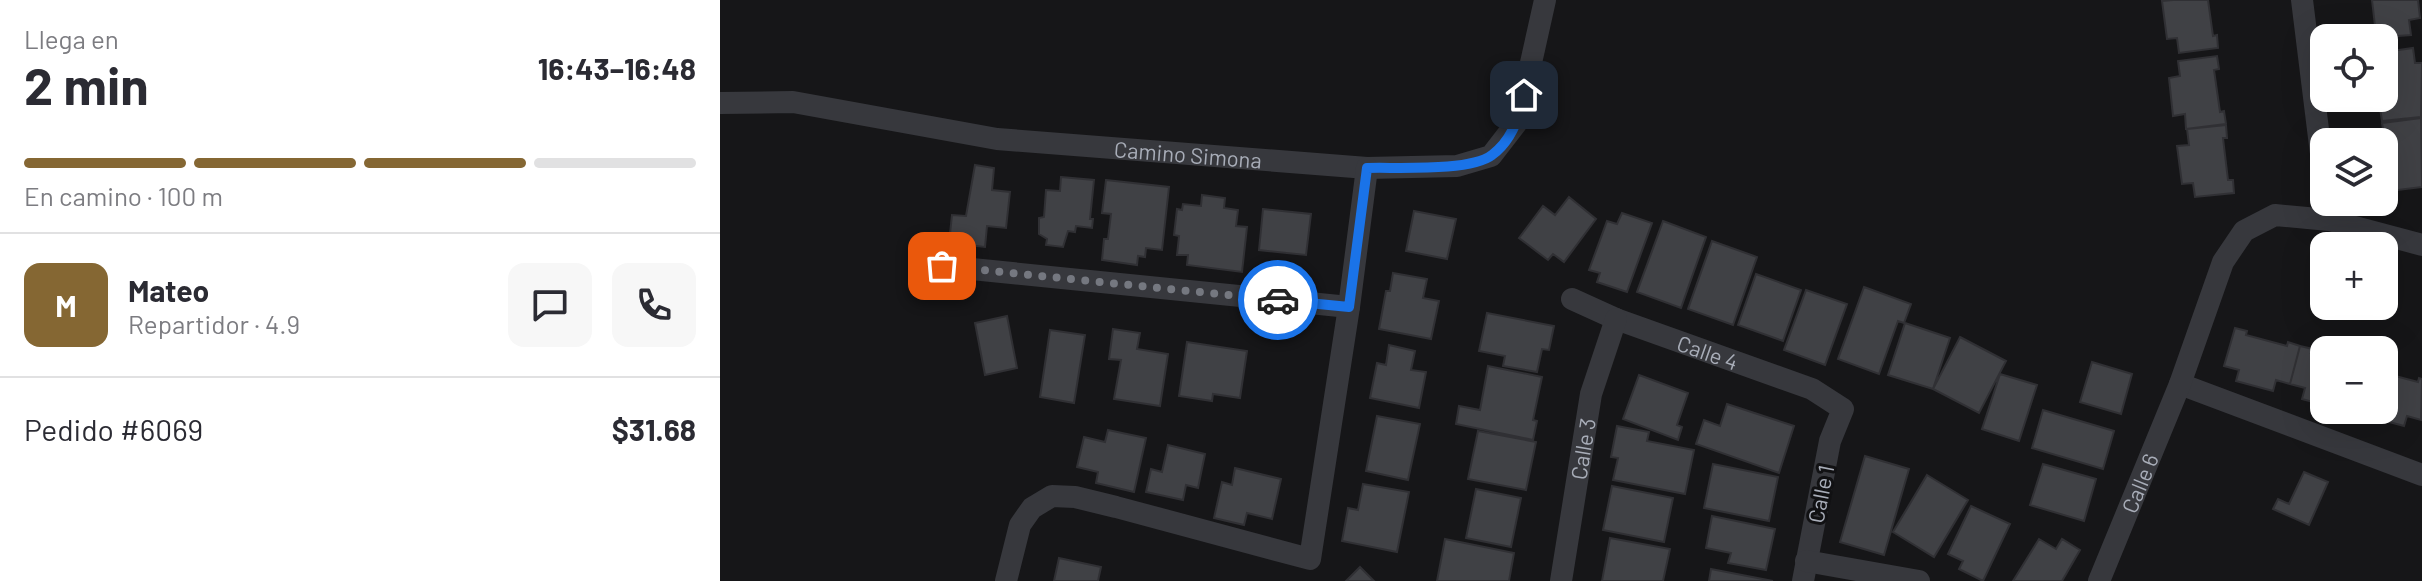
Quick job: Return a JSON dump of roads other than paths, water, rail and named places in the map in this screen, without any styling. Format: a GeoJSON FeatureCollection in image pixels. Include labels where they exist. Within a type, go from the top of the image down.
{"type":"FeatureCollection","features":[{"type":"Feature","properties":{"kind":"street","name":"Camino Simona"},"geometry":{"type":"LineString","coordinates":[[720,103],[793,102],[997,139],[1367,168],[1457,166],[1491,156],[1518,121],[1545,0]]}},
{"type":"Feature","properties":{"kind":"street"},"geometry":{"type":"LineString","coordinates":[[2302,0],[2318,128]]}},
{"type":"Feature","properties":{"kind":"street"},"geometry":{"type":"LineString","coordinates":[[1006,581],[1020,525],[1032,508],[1052,496],[1075,497],[1116,507],[1310,559],[1367,168]]}},
{"type":"Feature","properties":{"kind":"street","name":"Calle 6"},"geometry":{"type":"LineString","coordinates":[[2099,581],[2180,384],[2223,262],[2244,231],[2275,215],[2310,212]]}},
{"type":"Feature","properties":{"kind":"street","name":"Calle 6"},"geometry":{"type":"LineString","coordinates":[[2342,216],[2422,245]]}},
{"type":"Feature","properties":{"kind":"street"},"geometry":{"type":"LineString","coordinates":[[942,266],[1349,307]]}},
{"type":"Feature","properties":{"kind":"street","name":"Calle 4"},"geometry":{"type":"LineString","coordinates":[[1572,299],[1616,319],[1812,389],[1843,409]]}},
{"type":"Feature","properties":{"kind":"street","name":"Calle 3"},"geometry":{"type":"LineString","coordinates":[[1561,581],[1591,394],[1616,319]]}},
{"type":"Feature","properties":{"kind":"street"},"geometry":{"type":"LineString","coordinates":[[2180,384],[2422,475]]}},
{"type":"Feature","properties":{"kind":"street","name":"Calle 1"},"geometry":{"type":"LineString","coordinates":[[1805,571],[1830,441],[1843,409]]}},
{"type":"Feature","properties":{"kind":"street"},"geometry":{"type":"LineString","coordinates":[[1805,571],[1919,581]]}}]}
